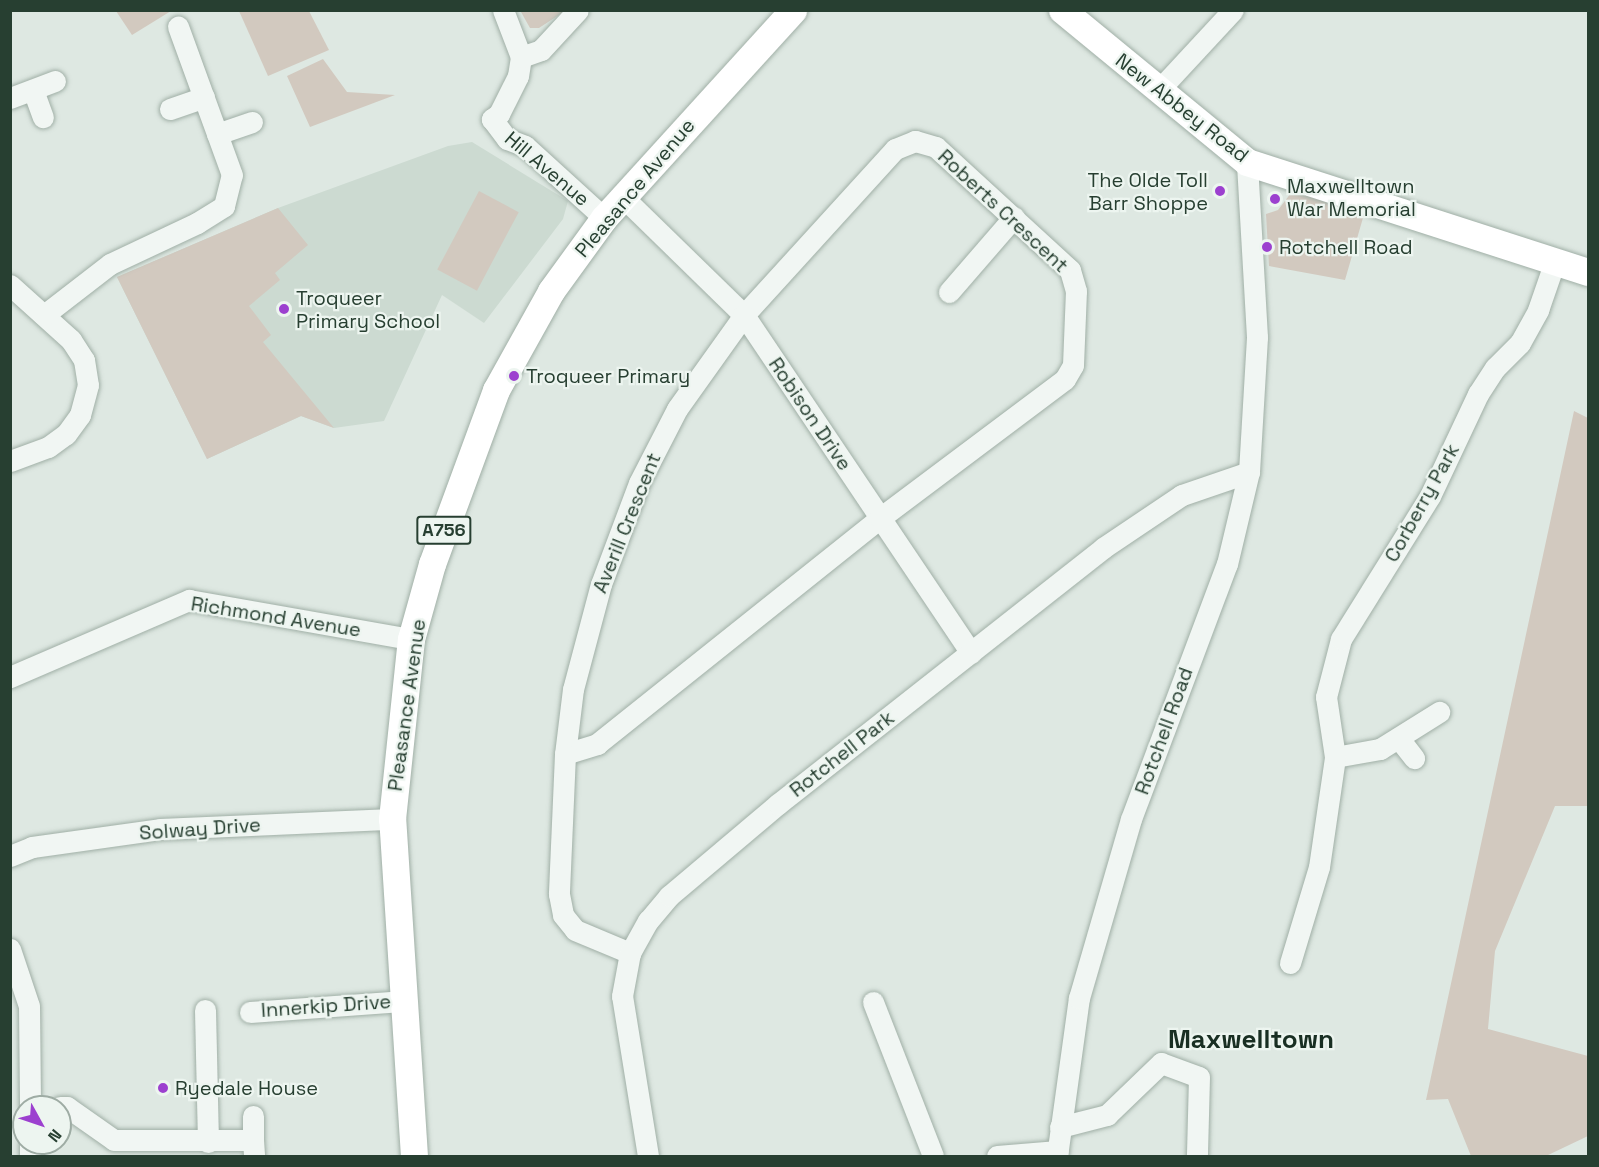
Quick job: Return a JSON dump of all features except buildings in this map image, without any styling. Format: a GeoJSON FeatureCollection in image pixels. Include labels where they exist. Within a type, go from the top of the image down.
{"type":"FeatureCollection","features":[{"type":"Feature","properties":{"kind":"main road","name":"Pleasance Avenue"},"geometry":{"type":"LineString","coordinates":[[414,1156],[402,1001],[392,819],[411,639],[456,492],[496,390],[551,291],[622,197],[793,10]]}},
{"type":"Feature","properties":{"kind":"main road","name":"New Abbey Road"},"geometry":{"type":"LineString","coordinates":[[1062,10],[1247,162],[1588,272]]}},
{"type":"Feature","properties":{"kind":"street"},"geometry":{"type":"LineString","coordinates":[[503,10],[521,57],[541,50],[578,10]]}},
{"type":"Feature","properties":{"kind":"street"},"geometry":{"type":"LineString","coordinates":[[1158,91],[1233,10]]}},
{"type":"Feature","properties":{"kind":"street"},"geometry":{"type":"LineString","coordinates":[[44,315],[110,264],[197,223],[224,206],[232,175],[178,27]]}},
{"type":"Feature","properties":{"kind":"street","name":"Hill Avenue"},"geometry":{"type":"LineString","coordinates":[[521,57],[518,76],[500,114],[492,119],[507,138],[525,146],[604,218]]}},
{"type":"Feature","properties":{"kind":"street"},"geometry":{"type":"LineString","coordinates":[[10,98],[56,81]]}},
{"type":"Feature","properties":{"kind":"street"},"geometry":{"type":"LineString","coordinates":[[33,90],[43,117]]}},
{"type":"Feature","properties":{"kind":"street"},"geometry":{"type":"LineString","coordinates":[[170,109],[204,97]]}},
{"type":"Feature","properties":{"kind":"street"},"geometry":{"type":"LineString","coordinates":[[217,134],[252,122]]}},
{"type":"Feature","properties":{"kind":"street","name":"Roberts Crescent"},"geometry":{"type":"LineString","coordinates":[[744,315],[895,149],[915,141],[936,147],[1070,270],[1076,291],[1073,365],[1065,379],[880,518]]}},
{"type":"Feature","properties":{"kind":"street","name":"Rotchell Road"},"geometry":{"type":"LineString","coordinates":[[1058,1154],[1060,1127],[1082,987],[1131,819],[1227,564],[1249,472],[1257,337],[1247,162]]}},
{"type":"Feature","properties":{"kind":"street","name":"Robison Drive"},"geometry":{"type":"LineString","coordinates":[[622,197],[744,315],[971,653]]}},
{"type":"Feature","properties":{"kind":"street"},"geometry":{"type":"LineString","coordinates":[[949,292],[1014,217]]}},
{"type":"Feature","properties":{"kind":"street","name":"Corberry Park"},"geometry":{"type":"LineString","coordinates":[[1290,963],[1319,867],[1335,757],[1326,697],[1341,639],[1431,496],[1478,394],[1495,368],[1520,343],[1538,310],[1555,261]]}},
{"type":"Feature","properties":{"kind":"street"},"geometry":{"type":"LineString","coordinates":[[10,285],[44,315],[84,360],[88,385],[80,415],[66,434],[48,447],[10,461]]}},
{"type":"Feature","properties":{"kind":"street","name":"Averill Crescent"},"geometry":{"type":"LineString","coordinates":[[630,953],[575,930],[562,915],[558,894],[565,754],[573,689],[601,584],[639,483],[677,409],[744,315]]}},
{"type":"Feature","properties":{"kind":"street","name":"Rotchell Park"},"geometry":{"type":"LineString","coordinates":[[648,1156],[622,996],[630,953],[648,921],[669,896],[778,804],[1103,548],[1182,495],[1249,472]]}},
{"type":"Feature","properties":{"kind":"street"},"geometry":{"type":"LineString","coordinates":[[565,754],[597,744],[880,518]]}},
{"type":"Feature","properties":{"kind":"street","name":"Richmond Avenue"},"geometry":{"type":"LineString","coordinates":[[10,678],[189,600],[411,639]]}},
{"type":"Feature","properties":{"kind":"street"},"geometry":{"type":"LineString","coordinates":[[1335,757],[1380,749],[1400,740],[1438,712]]}},
{"type":"Feature","properties":{"kind":"street"},"geometry":{"type":"LineString","coordinates":[[1400,740],[1414,758]]}},
{"type":"Feature","properties":{"kind":"street","name":"Solway Drive"},"geometry":{"type":"LineString","coordinates":[[10,856],[32,847],[160,829],[392,819]]}},
{"type":"Feature","properties":{"kind":"street"},"geometry":{"type":"LineString","coordinates":[[10,949],[20,1005],[29,1095]]}},
{"type":"Feature","properties":{"kind":"street","name":"Innerkip Drive"},"geometry":{"type":"LineString","coordinates":[[250,1012],[402,1001]]}},
{"type":"Feature","properties":{"kind":"street"},"geometry":{"type":"LineString","coordinates":[[873,1002],[933,1156]]}},
{"type":"Feature","properties":{"kind":"street"},"geometry":{"type":"LineString","coordinates":[[205,1010],[208,1142]]}},
{"type":"Feature","properties":{"kind":"street"},"geometry":{"type":"LineString","coordinates":[[1060,1127],[1107,1115],[1161,1063],[1199,1077],[1197,1156]]}},
{"type":"Feature","properties":{"kind":"street"},"geometry":{"type":"LineString","coordinates":[[72,1111],[114,1140],[208,1142],[254,1148],[253,1116]]}},
{"type":"Feature","properties":{"kind":"street"},"geometry":{"type":"LineString","coordinates":[[997,1156],[1058,1154]]}},
{"type":"Feature","properties":{"kind":"shaded area"},"geometry":{"type":"Polygon","coordinates":[[[524,10],[565,11],[539,28],[530,28],[521,12],[524,10]]]}},
{"type":"Feature","properties":{"kind":"shaded area"},"geometry":{"type":"Polygon","coordinates":[[[116,11],[171,11],[132,35],[116,11]]]}},
{"type":"Feature","properties":{"kind":"shaded area"},"geometry":{"type":"Polygon","coordinates":[[[239,11],[309,11],[329,50],[268,76],[239,11]]]}},
{"type":"Feature","properties":{"kind":"shaded area"},"geometry":{"type":"Polygon","coordinates":[[[323,59],[347,92],[395,95],[310,127],[287,76],[323,59]]]}},
{"type":"Feature","properties":{"kind":"shaded area","name":"Troqueer Primary School"},"geometry":{"type":"Polygon","coordinates":[[[472,142],[568,201],[563,219],[484,323],[442,295],[384,421],[334,428],[301,416],[207,459],[117,277],[278,208],[448,146],[472,142]]]}},
{"type":"Feature","properties":{"kind":"shaded area"},"geometry":{"type":"Polygon","coordinates":[[[1294,189],[1365,211],[1345,280],[1269,266],[1266,214],[1278,210],[1294,189]]]}},
{"type":"Feature","properties":{"kind":"shaded area"},"geometry":{"type":"Polygon","coordinates":[[[479,191],[519,212],[477,291],[437,270],[479,191]]]}},
{"type":"Feature","properties":{"kind":"shaded area"},"geometry":{"type":"Polygon","coordinates":[[[278,208],[308,245],[275,273],[280,280],[249,306],[271,335],[263,342],[334,428],[301,416],[207,459],[117,277],[278,208]]]}},
{"type":"Feature","properties":{"kind":"shaded area"},"geometry":{"type":"Polygon","coordinates":[[[1574,411],[1588,418],[1588,806],[1555,806],[1495,951],[1488,1029],[1588,1056],[1588,1136],[1546,1156],[1471,1156],[1448,1099],[1426,1100],[1574,411]]]}},
{"type":"Feature","properties":{"kind":"place","name":"The Olde Toll Barr Shoppe"},"geometry":{"type":"Point","coordinates":[1220,191]}},
{"type":"Feature","properties":{"kind":"place","name":"Maxwelltown War Memorial"},"geometry":{"type":"Point","coordinates":[1275,199]}},
{"type":"Feature","properties":{"kind":"place","name":"Rotchell Road"},"geometry":{"type":"Point","coordinates":[1267,247]}},
{"type":"Feature","properties":{"kind":"place","name":"Troqueer Primary School"},"geometry":{"type":"Point","coordinates":[284,309]}},
{"type":"Feature","properties":{"kind":"place","name":"Troqueer Primary"},"geometry":{"type":"Point","coordinates":[514,376]}},
{"type":"Feature","properties":{"kind":"place","name":"Ryedale House"},"geometry":{"type":"Point","coordinates":[163,1088]}},
{"type":"Feature","properties":{"kind":"district","name":"Maxwelltown"},"geometry":{"type":"Point","coordinates":[1251,1040]}}]}
